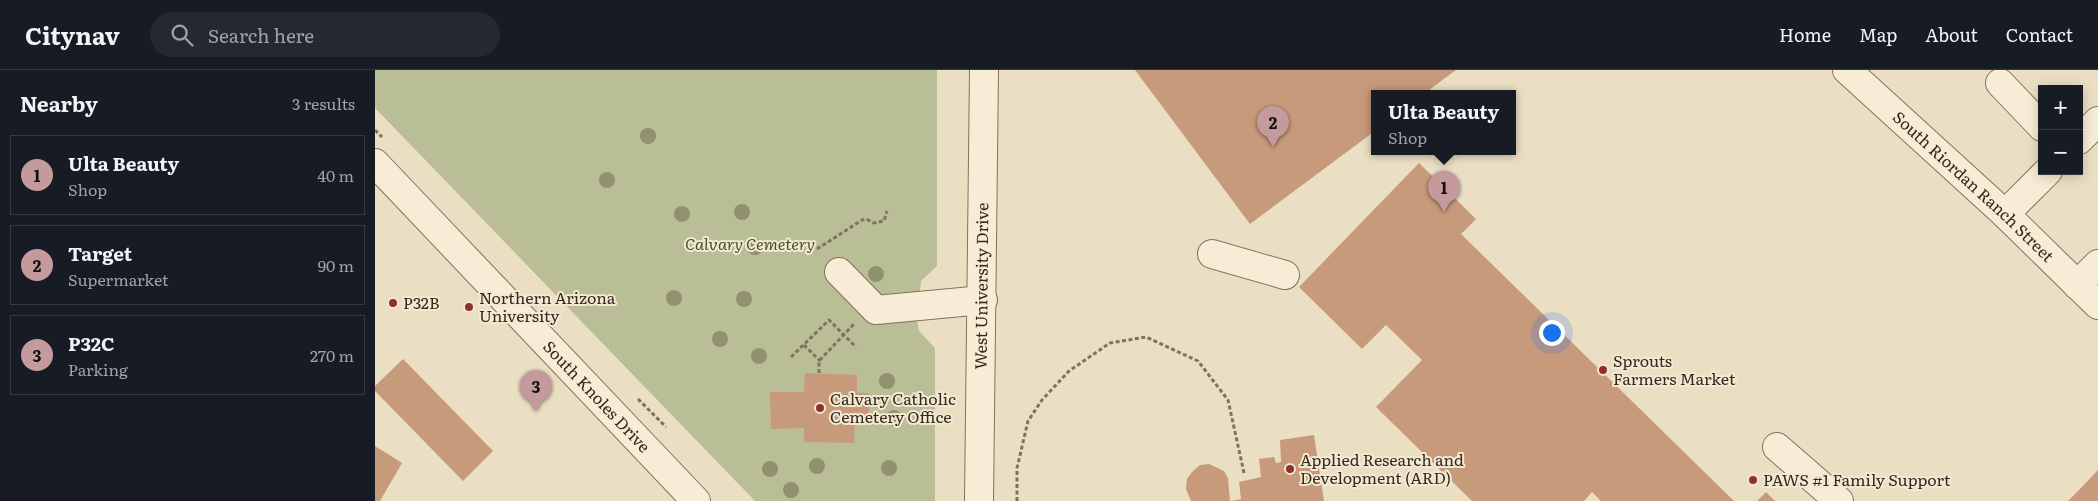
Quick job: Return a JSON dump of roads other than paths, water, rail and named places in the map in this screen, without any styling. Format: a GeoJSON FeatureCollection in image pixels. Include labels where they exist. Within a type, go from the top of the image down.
{"type":"FeatureCollection","features":[{"type":"Feature","properties":{"kind":"street","name":"West University Drive"},"geometry":{"type":"LineString","coordinates":[[979,501],[985,70]]}},
{"type":"Feature","properties":{"kind":"street","name":"South Riordan Ranch Street"},"geometry":{"type":"LineString","coordinates":[[1847,70],[2005,214],[2098,306]]}},
{"type":"Feature","properties":{"kind":"street"},"geometry":{"type":"LineString","coordinates":[[2000,83],[2038,123]]}},
{"type":"Feature","properties":{"kind":"street"},"geometry":{"type":"LineString","coordinates":[[2083,136],[2098,121]]}},
{"type":"Feature","properties":{"kind":"street","name":"South Knoles Drive"},"geometry":{"type":"LineString","coordinates":[[375,163],[384,180],[696,501]]}},
{"type":"Feature","properties":{"kind":"street"},"geometry":{"type":"LineString","coordinates":[[2005,214],[2044,175]]}},
{"type":"Feature","properties":{"kind":"street"},"geometry":{"type":"LineString","coordinates":[[1212,254],[1285,275]]}},
{"type":"Feature","properties":{"kind":"street"},"geometry":{"type":"LineString","coordinates":[[2077,284],[2098,264]]}},
{"type":"Feature","properties":{"kind":"street"},"geometry":{"type":"LineString","coordinates":[[839,272],[876,310],[983,300]]}},
{"type":"Feature","properties":{"kind":"street"},"geometry":{"type":"LineString","coordinates":[[1777,447],[1839,501]]}},
{"type":"Feature","properties":{"kind":"place","name":"Target"},"geometry":{"type":"Point","coordinates":[1273,147]}},
{"type":"Feature","properties":{"kind":"place","name":"Ulta Beauty"},"geometry":{"type":"Point","coordinates":[1444,212]}},
{"type":"Feature","properties":{"kind":"place","name":"P32B"},"geometry":{"type":"Point","coordinates":[393,303]}},
{"type":"Feature","properties":{"kind":"place","name":"Northern Arizona University"},"geometry":{"type":"Point","coordinates":[469,307]}},
{"type":"Feature","properties":{"kind":"place","name":"Sprouts Farmers Market"},"geometry":{"type":"Point","coordinates":[1603,370]}},
{"type":"Feature","properties":{"kind":"place","name":"Calvary Catholic Cemetery Office"},"geometry":{"type":"Point","coordinates":[820,408]}},
{"type":"Feature","properties":{"kind":"place","name":"P32C"},"geometry":{"type":"Point","coordinates":[536,411]}},
{"type":"Feature","properties":{"kind":"place","name":"Applied Research and Development (ARD)"},"geometry":{"type":"Point","coordinates":[1290,469]}},
{"type":"Feature","properties":{"kind":"place","name":"PAWS #1 Family Support"},"geometry":{"type":"Point","coordinates":[1753,480]}},
{"type":"Feature","properties":{"kind":"park label","name":"Calvary Cemetery"},"geometry":{"type":"Point","coordinates":[750,244]}}]}
